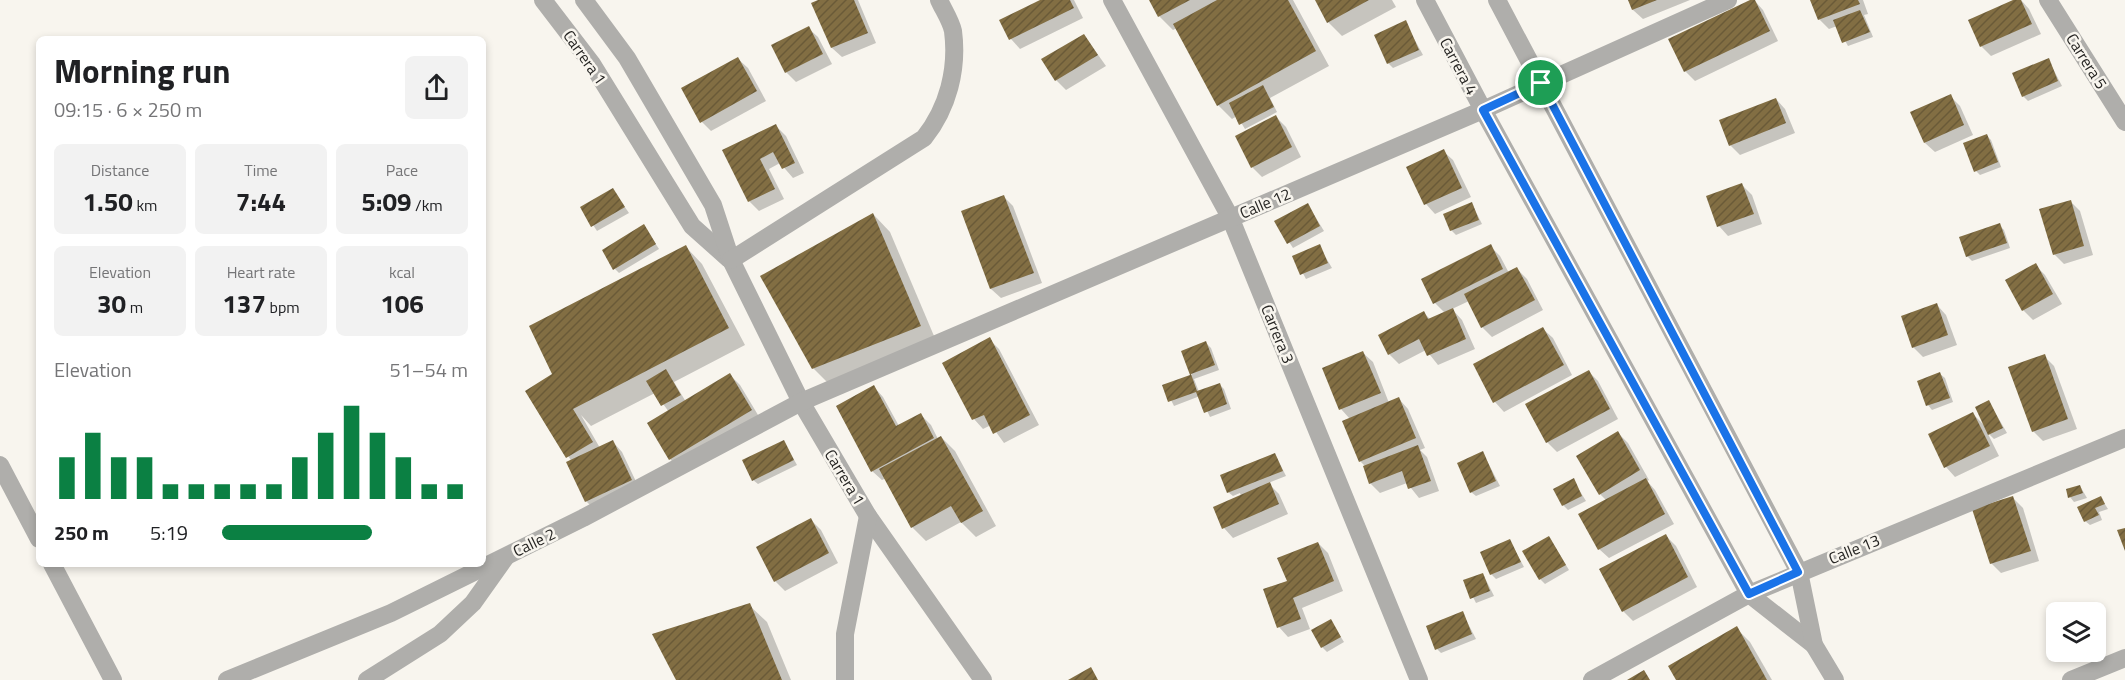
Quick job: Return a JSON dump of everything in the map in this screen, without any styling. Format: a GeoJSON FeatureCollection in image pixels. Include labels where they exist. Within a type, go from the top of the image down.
{"type":"FeatureCollection","features":[{"type":"Feature","properties":{"kind":"street","name":"Carrera 1"},"geometry":{"type":"LineString","coordinates":[[543,0],[592,64],[692,226],[731,260]]}},
{"type":"Feature","properties":{"kind":"street","name":"Carrera 1"},"geometry":{"type":"LineString","coordinates":[[584,0],[627,58],[713,205],[731,260],[801,402],[868,516],[983,680]]}},
{"type":"Feature","properties":{"kind":"street"},"geometry":{"type":"LineString","coordinates":[[731,260],[924,138],[937,122],[951,87],[953,29],[939,0]]}},
{"type":"Feature","properties":{"kind":"street","name":"Carrera 3"},"geometry":{"type":"LineString","coordinates":[[1112,0],[1230,218],[1419,680]]}},
{"type":"Feature","properties":{"kind":"street","name":"Carrera 4"},"geometry":{"type":"LineString","coordinates":[[1425,0],[1749,594],[1814,645]]}},
{"type":"Feature","properties":{"kind":"street"},"geometry":{"type":"LineString","coordinates":[[1497,0],[1798,572],[1814,645],[1835,680]]}},
{"type":"Feature","properties":{"kind":"street","name":"Calle 12"},"geometry":{"type":"LineString","coordinates":[[801,402],[1483,110],[1728,0]]}},
{"type":"Feature","properties":{"kind":"street","name":"Carrera 5"},"geometry":{"type":"LineString","coordinates":[[2048,0],[2125,122]]}},
{"type":"Feature","properties":{"kind":"street","name":"Calle 2"},"geometry":{"type":"LineString","coordinates":[[486,566],[801,402]]}},
{"type":"Feature","properties":{"kind":"street","name":"Calle 13"},"geometry":{"type":"LineString","coordinates":[[1592,680],[1749,594],[2125,438]]}},
{"type":"Feature","properties":{"kind":"street"},"geometry":{"type":"LineString","coordinates":[[0,465],[36,533]]}},
{"type":"Feature","properties":{"kind":"street"},"geometry":{"type":"LineString","coordinates":[[845,680],[845,634],[868,516]]}},
{"type":"Feature","properties":{"kind":"street"},"geometry":{"type":"LineString","coordinates":[[366,680],[440,634],[473,603],[507,556]]}},
{"type":"Feature","properties":{"kind":"street"},"geometry":{"type":"LineString","coordinates":[[54,567],[113,680]]}},
{"type":"Feature","properties":{"kind":"street","name":"Calle 2"},"geometry":{"type":"LineString","coordinates":[[227,680],[391,613],[485,567]]}},
{"type":"Feature","properties":{"kind":"street"},"geometry":{"type":"LineString","coordinates":[[2072,680],[2125,658]]}},
{"type":"Feature","properties":{"kind":"building"},"geometry":{"type":"Polygon","coordinates":[[[818,0],[854,0],[868,33],[831,48],[811,3],[818,0]]]}},
{"type":"Feature","properties":{"kind":"building"},"geometry":{"type":"Polygon","coordinates":[[[1040,0],[1070,0],[1074,8],[1009,40],[999,20],[1040,0]]]}},
{"type":"Feature","properties":{"kind":"building"},"geometry":{"type":"Polygon","coordinates":[[[1149,0],[1190,0],[1158,17],[1149,0]]]}},
{"type":"Feature","properties":{"kind":"building"},"geometry":{"type":"Polygon","coordinates":[[[1217,0],[1288,0],[1316,51],[1217,106],[1173,24],[1217,0]]]}},
{"type":"Feature","properties":{"kind":"building"},"geometry":{"type":"Polygon","coordinates":[[[1315,0],[1369,0],[1327,23],[1315,0]]]}},
{"type":"Feature","properties":{"kind":"building"},"geometry":{"type":"Polygon","coordinates":[[[1628,0],[1657,0],[1632,10],[1628,0]]]}},
{"type":"Feature","properties":{"kind":"building"},"geometry":{"type":"Polygon","coordinates":[[[1750,0],[1755,0],[1770,31],[1684,72],[1668,39],[1750,0]]]}},
{"type":"Feature","properties":{"kind":"building"},"geometry":{"type":"Polygon","coordinates":[[[1810,0],[1858,0],[1860,4],[1818,20],[1810,0]]]}},
{"type":"Feature","properties":{"kind":"building"},"geometry":{"type":"Polygon","coordinates":[[[2013,0],[2021,0],[2032,24],[1980,47],[1968,20],[2013,0]]]}},
{"type":"Feature","properties":{"kind":"building"},"geometry":{"type":"Polygon","coordinates":[[[1860,10],[1870,32],[1842,43],[1833,20],[1860,10]]]}},
{"type":"Feature","properties":{"kind":"building"},"geometry":{"type":"Polygon","coordinates":[[[1406,20],[1419,50],[1387,64],[1374,35],[1406,20]]]}},
{"type":"Feature","properties":{"kind":"building"},"geometry":{"type":"Polygon","coordinates":[[[809,26],[823,54],[785,73],[771,45],[809,26]]]}},
{"type":"Feature","properties":{"kind":"building"},"geometry":{"type":"Polygon","coordinates":[[[1084,34],[1098,55],[1055,81],[1041,59],[1084,34]]]}},
{"type":"Feature","properties":{"kind":"building"},"geometry":{"type":"Polygon","coordinates":[[[738,57],[757,91],[700,123],[681,88],[738,57]]]}},
{"type":"Feature","properties":{"kind":"building"},"geometry":{"type":"Polygon","coordinates":[[[2049,58],[2058,81],[2022,97],[2012,73],[2049,58]]]}},
{"type":"Feature","properties":{"kind":"building"},"geometry":{"type":"Polygon","coordinates":[[[1263,85],[1274,107],[1239,125],[1229,103],[1263,85]]]}},
{"type":"Feature","properties":{"kind":"building"},"geometry":{"type":"Polygon","coordinates":[[[1951,94],[1964,125],[1924,143],[1910,112],[1951,94]]]}},
{"type":"Feature","properties":{"kind":"building"},"geometry":{"type":"Polygon","coordinates":[[[1776,98],[1786,123],[1729,146],[1719,120],[1776,98]]]}},
{"type":"Feature","properties":{"kind":"building"},"geometry":{"type":"Polygon","coordinates":[[[1276,115],[1292,147],[1251,168],[1235,136],[1276,115]]]}},
{"type":"Feature","properties":{"kind":"building"},"geometry":{"type":"Polygon","coordinates":[[[776,124],[795,163],[782,169],[773,152],[760,159],[775,189],[748,202],[722,150],[776,124]]]}},
{"type":"Feature","properties":{"kind":"building"},"geometry":{"type":"Polygon","coordinates":[[[1987,134],[1998,162],[1974,172],[1963,143],[1987,134]]]}},
{"type":"Feature","properties":{"kind":"building"},"geometry":{"type":"Polygon","coordinates":[[[1444,149],[1462,188],[1424,205],[1406,167],[1444,149]]]}},
{"type":"Feature","properties":{"kind":"building"},"geometry":{"type":"Polygon","coordinates":[[[1742,183],[1754,214],[1717,227],[1706,196],[1742,183]]]}},
{"type":"Feature","properties":{"kind":"building"},"geometry":{"type":"Polygon","coordinates":[[[613,188],[625,207],[591,227],[580,207],[613,188]]]}},
{"type":"Feature","properties":{"kind":"building"},"geometry":{"type":"Polygon","coordinates":[[[1004,195],[1034,273],[990,289],[961,211],[1004,195]]]}},
{"type":"Feature","properties":{"kind":"building"},"geometry":{"type":"Polygon","coordinates":[[[2071,200],[2084,246],[2053,255],[2039,209],[2071,200]]]}},
{"type":"Feature","properties":{"kind":"building"},"geometry":{"type":"Polygon","coordinates":[[[1472,202],[1479,220],[1450,231],[1443,214],[1472,202]]]}},
{"type":"Feature","properties":{"kind":"building"},"geometry":{"type":"Polygon","coordinates":[[[1308,203],[1320,226],[1287,244],[1274,221],[1308,203]]]}},
{"type":"Feature","properties":{"kind":"building"},"geometry":{"type":"Polygon","coordinates":[[[873,213],[921,326],[812,369],[760,276],[873,213]]]}},
{"type":"Feature","properties":{"kind":"building"},"geometry":{"type":"Polygon","coordinates":[[[2000,223],[2007,243],[1966,257],[1959,237],[2000,223]]]}},
{"type":"Feature","properties":{"kind":"building"},"geometry":{"type":"Polygon","coordinates":[[[644,224],[656,244],[613,270],[602,250],[644,224]]]}},
{"type":"Feature","properties":{"kind":"building"},"geometry":{"type":"Polygon","coordinates":[[[1320,244],[1328,263],[1300,275],[1292,256],[1320,244]]]}},
{"type":"Feature","properties":{"kind":"building"},"geometry":{"type":"Polygon","coordinates":[[[1491,244],[1503,269],[1433,304],[1421,279],[1491,244]]]}},
{"type":"Feature","properties":{"kind":"building"},"geometry":{"type":"Polygon","coordinates":[[[686,245],[729,328],[573,409],[593,442],[566,458],[525,391],[552,374],[529,326],[686,245]]]}},
{"type":"Feature","properties":{"kind":"building"},"geometry":{"type":"Polygon","coordinates":[[[2036,263],[2053,294],[2022,311],[2005,280],[2036,263]]]}},
{"type":"Feature","properties":{"kind":"building"},"geometry":{"type":"Polygon","coordinates":[[[1517,267],[1535,300],[1481,328],[1464,294],[1517,267]]]}},
{"type":"Feature","properties":{"kind":"building"},"geometry":{"type":"Polygon","coordinates":[[[1937,303],[1948,335],[1912,348],[1901,316],[1937,303]]]}},
{"type":"Feature","properties":{"kind":"building"},"geometry":{"type":"Polygon","coordinates":[[[1453,308],[1466,339],[1427,356],[1419,339],[1388,355],[1378,335],[1424,311],[1428,319],[1453,308]]]}},
{"type":"Feature","properties":{"kind":"building"},"geometry":{"type":"Polygon","coordinates":[[[1543,327],[1564,365],[1493,403],[1473,364],[1543,327]]]}},
{"type":"Feature","properties":{"kind":"building"},"geometry":{"type":"Polygon","coordinates":[[[990,337],[1030,415],[993,434],[984,415],[972,420],[942,363],[990,337]]]}},
{"type":"Feature","properties":{"kind":"building"},"geometry":{"type":"Polygon","coordinates":[[[1206,341],[1215,365],[1191,374],[1197,391],[1220,383],[1227,404],[1204,413],[1196,392],[1168,402],[1162,385],[1190,375],[1181,351],[1206,341]]]}},
{"type":"Feature","properties":{"kind":"building"},"geometry":{"type":"Polygon","coordinates":[[[1363,351],[1381,393],[1339,410],[1322,368],[1363,351]]]}},
{"type":"Feature","properties":{"kind":"building"},"geometry":{"type":"Polygon","coordinates":[[[2045,354],[2068,419],[2032,432],[2008,367],[2045,354]]]}},
{"type":"Feature","properties":{"kind":"building"},"geometry":{"type":"Polygon","coordinates":[[[666,369],[681,395],[661,406],[646,381],[666,369]]]}},
{"type":"Feature","properties":{"kind":"building"},"geometry":{"type":"Polygon","coordinates":[[[1589,370],[1610,409],[1546,443],[1525,404],[1589,370]]]}},
{"type":"Feature","properties":{"kind":"building"},"geometry":{"type":"Polygon","coordinates":[[[1940,372],[1950,398],[1926,406],[1917,381],[1940,372]]]}},
{"type":"Feature","properties":{"kind":"building"},"geometry":{"type":"Polygon","coordinates":[[[730,373],[752,410],[669,460],[647,423],[730,373]]]}},
{"type":"Feature","properties":{"kind":"building"},"geometry":{"type":"Polygon","coordinates":[[[874,385],[896,426],[921,413],[934,438],[871,472],[836,406],[874,385]]]}},
{"type":"Feature","properties":{"kind":"building"},"geometry":{"type":"Polygon","coordinates":[[[1399,397],[1416,438],[1359,462],[1342,421],[1399,397]]]}},
{"type":"Feature","properties":{"kind":"building"},"geometry":{"type":"Polygon","coordinates":[[[1989,400],[2003,428],[1988,435],[1975,407],[1989,400]]]}},
{"type":"Feature","properties":{"kind":"building"},"geometry":{"type":"Polygon","coordinates":[[[1973,412],[1990,446],[1944,468],[1928,434],[1973,412]]]}},
{"type":"Feature","properties":{"kind":"building"},"geometry":{"type":"Polygon","coordinates":[[[1618,431],[1640,470],[1599,495],[1576,456],[1618,431]]]}},
{"type":"Feature","properties":{"kind":"building"},"geometry":{"type":"Polygon","coordinates":[[[941,436],[983,511],[961,523],[951,506],[911,528],[879,469],[941,436]]]}},
{"type":"Feature","properties":{"kind":"building"},"geometry":{"type":"Polygon","coordinates":[[[613,440],[632,480],[585,502],[566,462],[613,440]]]}},
{"type":"Feature","properties":{"kind":"building"},"geometry":{"type":"Polygon","coordinates":[[[784,440],[794,460],[752,481],[742,460],[784,440]]]}},
{"type":"Feature","properties":{"kind":"building"},"geometry":{"type":"Polygon","coordinates":[[[1418,445],[1431,481],[1408,489],[1402,471],[1369,484],[1363,466],[1418,445]]]}},
{"type":"Feature","properties":{"kind":"building"},"geometry":{"type":"Polygon","coordinates":[[[1483,451],[1496,481],[1470,493],[1457,463],[1483,451]]]}},
{"type":"Feature","properties":{"kind":"building"},"geometry":{"type":"Polygon","coordinates":[[[1275,453],[1283,471],[1227,493],[1220,475],[1275,453]]]}},
{"type":"Feature","properties":{"kind":"building"},"geometry":{"type":"Polygon","coordinates":[[[1574,478],[1582,496],[1562,506],[1553,489],[1574,478]]]}},
{"type":"Feature","properties":{"kind":"building"},"geometry":{"type":"Polygon","coordinates":[[[1646,478],[1665,514],[1598,550],[1578,514],[1646,478]]]}},
{"type":"Feature","properties":{"kind":"building"},"geometry":{"type":"Polygon","coordinates":[[[1270,482],[1279,504],[1222,529],[1213,507],[1270,482]]]}},
{"type":"Feature","properties":{"kind":"building"},"geometry":{"type":"Polygon","coordinates":[[[2080,485],[2083,493],[2068,498],[2066,489],[2080,485]]]}},
{"type":"Feature","properties":{"kind":"building"},"geometry":{"type":"Polygon","coordinates":[[[2013,496],[2031,551],[1990,564],[1972,509],[2013,496]]]}},
{"type":"Feature","properties":{"kind":"building"},"geometry":{"type":"Polygon","coordinates":[[[2101,496],[2105,504],[2095,508],[2099,515],[2084,522],[2077,507],[2101,496]]]}},
{"type":"Feature","properties":{"kind":"building"},"geometry":{"type":"Polygon","coordinates":[[[811,518],[829,553],[774,582],[756,547],[811,518]]]}},
{"type":"Feature","properties":{"kind":"building"},"geometry":{"type":"Polygon","coordinates":[[[2125,528],[2125,551],[2117,530],[2125,528]]]}},
{"type":"Feature","properties":{"kind":"building"},"geometry":{"type":"Polygon","coordinates":[[[1666,534],[1688,577],[1622,612],[1599,569],[1666,534]]]}},
{"type":"Feature","properties":{"kind":"building"},"geometry":{"type":"Polygon","coordinates":[[[1549,536],[1566,565],[1539,580],[1522,551],[1549,536]]]}},
{"type":"Feature","properties":{"kind":"building"},"geometry":{"type":"Polygon","coordinates":[[[1510,539],[1521,562],[1490,575],[1480,552],[1510,539]]]}},
{"type":"Feature","properties":{"kind":"building"},"geometry":{"type":"Polygon","coordinates":[[[1318,542],[1334,581],[1293,598],[1301,619],[1277,628],[1263,589],[1287,581],[1277,558],[1318,542]]]}},
{"type":"Feature","properties":{"kind":"building"},"geometry":{"type":"Polygon","coordinates":[[[1483,573],[1490,591],[1470,599],[1463,580],[1483,573]]]}},
{"type":"Feature","properties":{"kind":"building"},"geometry":{"type":"Polygon","coordinates":[[[750,603],[782,680],[676,680],[652,634],[750,603]]]}},
{"type":"Feature","properties":{"kind":"building"},"geometry":{"type":"Polygon","coordinates":[[[1463,611],[1472,634],[1435,650],[1426,626],[1463,611]]]}},
{"type":"Feature","properties":{"kind":"building"},"geometry":{"type":"Polygon","coordinates":[[[1331,619],[1341,637],[1321,648],[1311,630],[1331,619]]]}},
{"type":"Feature","properties":{"kind":"building"},"geometry":{"type":"Polygon","coordinates":[[[1737,626],[1767,680],[1676,680],[1668,666],[1737,626]]]}},
{"type":"Feature","properties":{"kind":"building"},"geometry":{"type":"Polygon","coordinates":[[[1091,667],[1098,680],[1068,680],[1091,667]]]}},
{"type":"Feature","properties":{"kind":"building"},"geometry":{"type":"Polygon","coordinates":[[[1644,670],[1650,680],[1627,680],[1644,670]]]}},
{"type":"Feature","properties":{"kind":"route"},"geometry":{"type":"LineString","coordinates":[[1541,83],[1798,572],[1749,594],[1483,110],[1541,83]]}}]}
